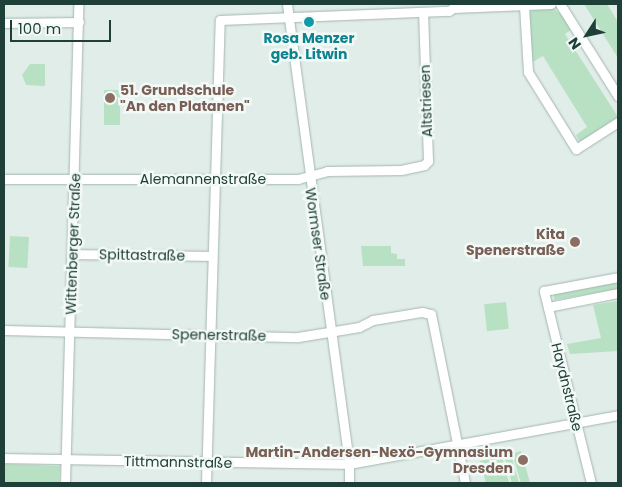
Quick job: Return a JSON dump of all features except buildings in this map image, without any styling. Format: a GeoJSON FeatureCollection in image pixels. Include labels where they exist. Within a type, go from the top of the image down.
{"type":"FeatureCollection","features":[{"type":"Feature","properties":{"kind":"street","name":"Wittenberger Straße"},"geometry":{"type":"LineString","coordinates":[[64,483],[75,178],[78,4]]}},
{"type":"Feature","properties":{"kind":"street","name":"Wormser Straße"},"geometry":{"type":"LineString","coordinates":[[287,4],[308,176],[350,464],[349,483]]}},
{"type":"Feature","properties":{"kind":"street"},"geometry":{"type":"LineString","coordinates":[[206,483],[220,20],[449,12],[453,6],[550,4]]}},
{"type":"Feature","properties":{"kind":"street"},"geometry":{"type":"LineString","coordinates":[[560,4],[618,96]]}},
{"type":"Feature","properties":{"kind":"street"},"geometry":{"type":"LineString","coordinates":[[524,6],[528,72],[576,149],[618,122]]}},
{"type":"Feature","properties":{"kind":"street","name":"Altstriesen"},"geometry":{"type":"LineString","coordinates":[[401,170],[418,167],[428,161],[424,12]]}},
{"type":"Feature","properties":{"kind":"street"},"geometry":{"type":"LineString","coordinates":[[4,23],[79,22]]}},
{"type":"Feature","properties":{"kind":"street","name":"Alemannenstraße"},"geometry":{"type":"LineString","coordinates":[[4,179],[215,179],[308,176],[327,171],[401,170]]}},
{"type":"Feature","properties":{"kind":"street","name":"Spittastraße"},"geometry":{"type":"LineString","coordinates":[[72,254],[212,256]]}},
{"type":"Feature","properties":{"kind":"street","name":"Haydnstraße"},"geometry":{"type":"LineString","coordinates":[[591,483],[544,292],[618,277]]}},
{"type":"Feature","properties":{"kind":"street"},"geometry":{"type":"LineString","coordinates":[[548,307],[618,293]]}},
{"type":"Feature","properties":{"kind":"street","name":"Spenerstraße"},"geometry":{"type":"LineString","coordinates":[[4,330],[70,330],[210,336],[298,337],[359,327],[373,320],[422,312],[431,314],[456,445]]}},
{"type":"Feature","properties":{"kind":"street","name":"Tittmannstraße"},"geometry":{"type":"LineString","coordinates":[[4,458],[350,464],[618,415]]}},
{"type":"Feature","properties":{"kind":"street"},"geometry":{"type":"LineString","coordinates":[[456,445],[465,483]]}},
{"type":"Feature","properties":{"kind":"green space"},"geometry":{"type":"Polygon","coordinates":[[[584,4],[607,4],[618,22],[618,58],[584,4]]]}},
{"type":"Feature","properties":{"kind":"green space"},"geometry":{"type":"Polygon","coordinates":[[[554,9],[562,15],[571,30],[565,34],[618,117],[584,140],[579,141],[576,135],[587,127],[543,56],[531,63],[528,15],[532,10],[554,9]]]}},
{"type":"Feature","properties":{"kind":"green space"},"geometry":{"type":"Polygon","coordinates":[[[30,64],[45,64],[45,86],[26,85],[22,75],[30,64]]]}},
{"type":"Feature","properties":{"kind":"green space"},"geometry":{"type":"Polygon","coordinates":[[[104,90],[120,90],[120,125],[104,125],[104,90]]]}},
{"type":"Feature","properties":{"kind":"green space"},"geometry":{"type":"Polygon","coordinates":[[[10,236],[29,237],[27,268],[8,267],[10,236]]]}},
{"type":"Feature","properties":{"kind":"green space"},"geometry":{"type":"Polygon","coordinates":[[[361,246],[391,246],[391,253],[397,254],[397,259],[405,259],[405,266],[363,266],[361,246]]]}},
{"type":"Feature","properties":{"kind":"green space"},"geometry":{"type":"Polygon","coordinates":[[[618,280],[618,289],[554,300],[554,293],[618,280]]]}},
{"type":"Feature","properties":{"kind":"green space"},"geometry":{"type":"Polygon","coordinates":[[[618,301],[618,351],[570,354],[567,344],[601,338],[593,305],[618,301]]]}},
{"type":"Feature","properties":{"kind":"green space"},"geometry":{"type":"Polygon","coordinates":[[[506,302],[509,329],[487,331],[484,304],[506,302]]]}},
{"type":"Feature","properties":{"kind":"green space"},"geometry":{"type":"Polygon","coordinates":[[[521,451],[530,483],[521,483],[512,453],[521,451]]]}},
{"type":"Feature","properties":{"kind":"green space"},"geometry":{"type":"Polygon","coordinates":[[[511,453],[519,483],[512,483],[504,455],[511,453]]]}},
{"type":"Feature","properties":{"kind":"green space"},"geometry":{"type":"Polygon","coordinates":[[[502,456],[509,483],[486,483],[480,461],[502,456]]]}},
{"type":"Feature","properties":{"kind":"green space"},"geometry":{"type":"Polygon","coordinates":[[[4,464],[60,466],[59,483],[4,483],[4,464]]]}},
{"type":"Feature","properties":{"kind":"place","name":"Rosa Menzer geb. Litwin"},"geometry":{"type":"Point","coordinates":[309,22]}},
{"type":"Feature","properties":{"kind":"place","name":"51. Grundschule \"An den Platanen\""},"geometry":{"type":"Point","coordinates":[110,98]}},
{"type":"Feature","properties":{"kind":"place","name":"Kita Spenerstraße"},"geometry":{"type":"Point","coordinates":[575,242]}},
{"type":"Feature","properties":{"kind":"place","name":"Martin-Andersen-Nexö-Gymnasium Dresden"},"geometry":{"type":"Point","coordinates":[523,460]}}]}
